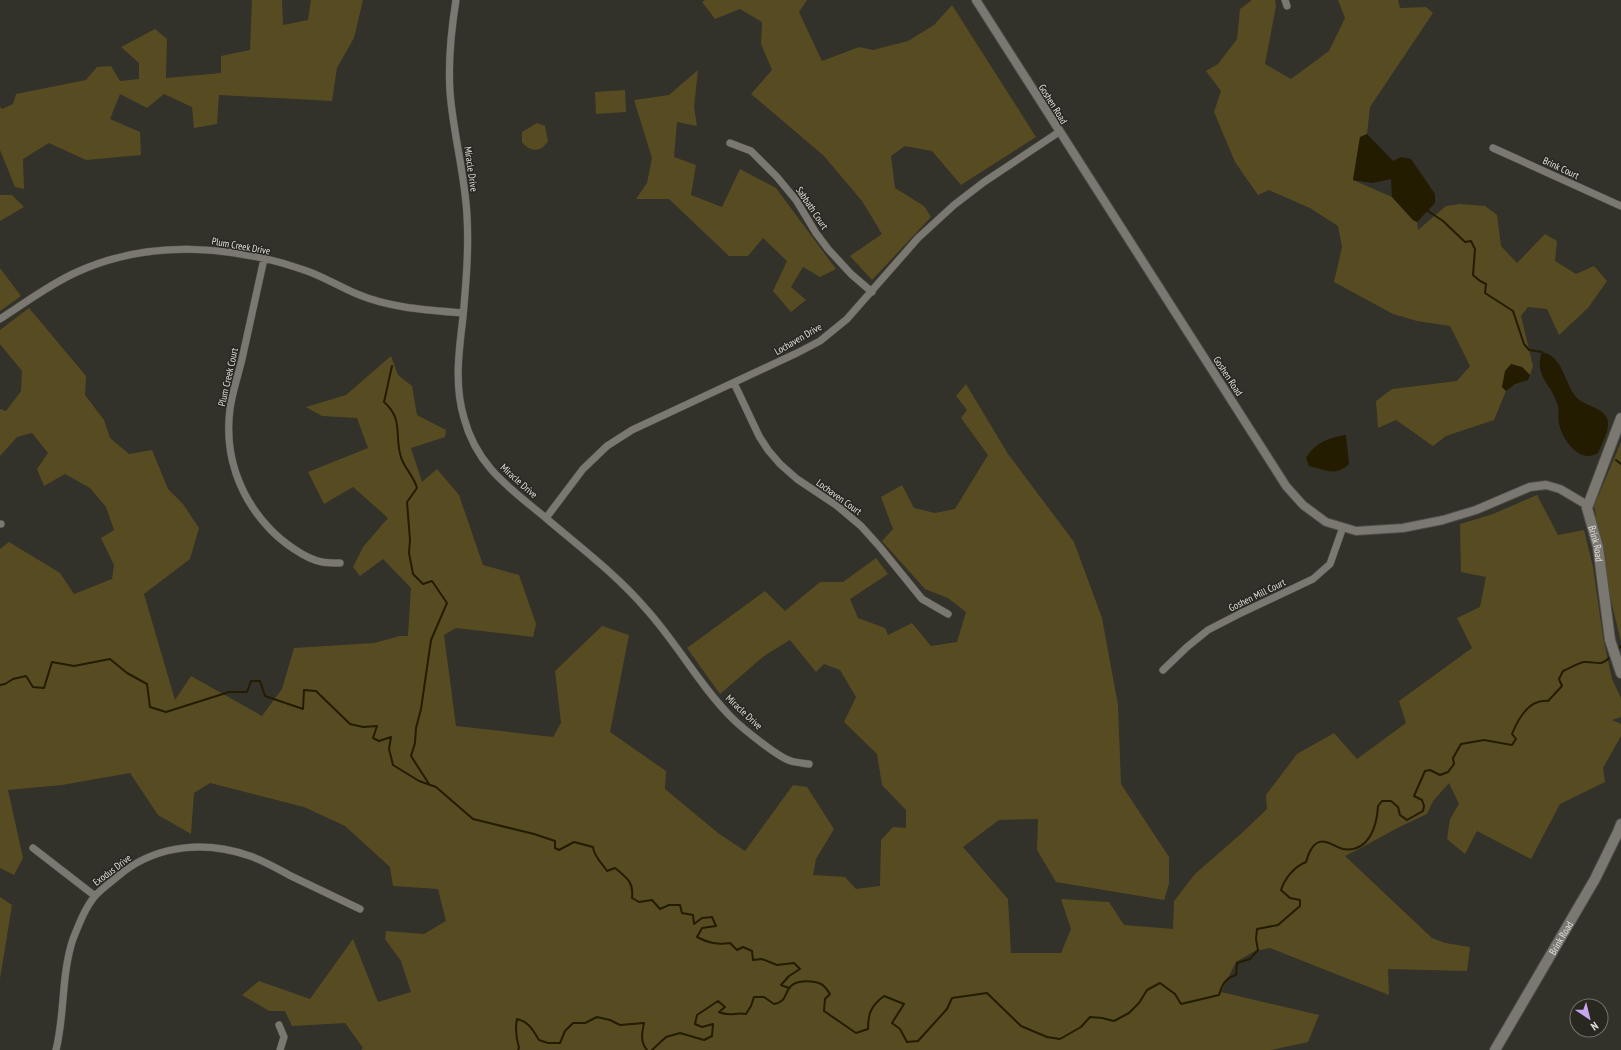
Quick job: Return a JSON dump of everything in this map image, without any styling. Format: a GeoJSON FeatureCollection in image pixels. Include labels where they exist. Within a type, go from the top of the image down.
{"type":"FeatureCollection","features":[{"type":"Feature","properties":{"kind":"main road"},"geometry":{"type":"LineString","coordinates":[[1587,505],[1621,418]]}},
{"type":"Feature","properties":{"kind":"main road","name":"Brink Road"},"geometry":{"type":"LineString","coordinates":[[1587,505],[1598,547],[1610,640],[1621,673]]}},
{"type":"Feature","properties":{"kind":"main road","name":"Brink Road"},"geometry":{"type":"LineString","coordinates":[[1495,1050],[1595,879],[1621,824]]}},
{"type":"Feature","properties":{"kind":"street","name":"Miracle Drive"},"geometry":{"type":"LineString","coordinates":[[456,0],[449,66],[450,94],[467,215],[468,270],[458,368],[458,384],[464,418],[469,434],[477,450],[495,476],[622,582],[648,610],[711,694],[732,718],[753,736],[790,761],[809,764]]}},
{"type":"Feature","properties":{"kind":"street","name":"Goshen Road"},"geometry":{"type":"LineString","coordinates":[[976,0],[1288,488],[1303,505],[1326,522],[1356,531],[1403,528],[1443,520],[1476,510],[1530,487],[1546,485],[1560,488],[1587,505]]}},
{"type":"Feature","properties":{"kind":"street","name":"Lochaven Drive"},"geometry":{"type":"LineString","coordinates":[[546,518],[583,469],[607,446],[632,430],[798,353],[820,341],[847,319],[918,238],[954,205],[984,182],[1059,132]]}},
{"type":"Feature","properties":{"kind":"street","name":"Sabbath Court"},"geometry":{"type":"LineString","coordinates":[[730,143],[751,152],[777,177],[796,200],[816,233],[828,249],[850,274],[872,292]]}},
{"type":"Feature","properties":{"kind":"street","name":"Brink Court"},"geometry":{"type":"LineString","coordinates":[[1493,148],[1621,206]]}},
{"type":"Feature","properties":{"kind":"street","name":"Plum Creek Drive"},"geometry":{"type":"LineString","coordinates":[[0,319],[53,284],[102,262],[141,252],[184,249],[215,250],[264,259],[308,271],[355,294],[381,302],[404,308],[463,314]]}},
{"type":"Feature","properties":{"kind":"street","name":"Plum Creek Court"},"geometry":{"type":"LineString","coordinates":[[264,259],[230,409],[228,436],[233,464],[239,484],[248,502],[273,533],[289,545],[316,561],[324,563],[340,563]]}},
{"type":"Feature","properties":{"kind":"street","name":"Lochaven Court"},"geometry":{"type":"LineString","coordinates":[[734,383],[759,436],[780,464],[797,479],[836,506],[861,526],[880,546],[922,599],[948,614]]}},
{"type":"Feature","properties":{"kind":"street","name":"Goshen Mill Court"},"geometry":{"type":"LineString","coordinates":[[1163,670],[1187,647],[1208,630],[1240,613],[1313,579],[1330,564],[1343,527]]}},
{"type":"Feature","properties":{"kind":"street","name":"Exodus Drive"},"geometry":{"type":"LineString","coordinates":[[56,1050],[60,1037],[70,950],[79,925],[95,896],[125,871],[148,857],[176,849],[192,847],[213,847],[229,850],[251,856],[360,909]]}},
{"type":"Feature","properties":{"kind":"street"},"geometry":{"type":"LineString","coordinates":[[33,848],[95,896]]}},
{"type":"Feature","properties":{"kind":"street"},"geometry":{"type":"LineString","coordinates":[[279,1025],[284,1037],[280,1050]]}},
{"type":"Feature","properties":{"kind":"shaded area"},"geometry":{"type":"Polygon","coordinates":[[[252,0],[282,0],[283,25],[308,20],[311,0],[363,0],[354,38],[337,68],[332,101],[219,95],[217,124],[194,128],[192,107],[164,94],[147,108],[120,94],[110,119],[140,132],[141,155],[86,160],[49,143],[23,159],[24,189],[15,187],[0,150],[0,107],[2,109],[13,104],[16,94],[86,80],[97,67],[111,66],[120,81],[139,79],[139,63],[121,47],[155,29],[167,39],[166,78],[221,73],[221,56],[250,50],[252,0]]]}},
{"type":"Feature","properties":{"kind":"shaded area"},"geometry":{"type":"Polygon","coordinates":[[[705,0],[807,0],[799,12],[822,61],[859,47],[873,50],[908,41],[934,25],[952,5],[1036,137],[961,185],[932,151],[905,146],[891,156],[895,188],[924,206],[931,217],[872,280],[850,256],[882,234],[862,201],[824,156],[751,94],[772,70],[761,44],[762,22],[740,9],[715,19],[702,2],[705,0]]]}},
{"type":"Feature","properties":{"kind":"shaded area"},"geometry":{"type":"Polygon","coordinates":[[[1252,0],[1275,0],[1276,6],[1265,64],[1291,79],[1329,51],[1345,18],[1338,0],[1398,0],[1400,8],[1426,7],[1433,13],[1370,107],[1367,134],[1360,138],[1353,180],[1392,197],[1413,220],[1417,222],[1418,230],[1446,206],[1460,204],[1485,206],[1497,215],[1501,246],[1517,263],[1545,234],[1557,241],[1555,261],[1576,274],[1594,266],[1607,281],[1588,308],[1559,335],[1547,309],[1528,307],[1521,316],[1533,366],[1530,375],[1522,367],[1502,387],[1506,391],[1494,420],[1446,436],[1433,446],[1396,420],[1378,428],[1376,401],[1392,389],[1457,381],[1470,366],[1450,326],[1417,321],[1393,314],[1334,282],[1342,247],[1338,226],[1310,208],[1269,190],[1258,195],[1235,162],[1214,112],[1221,91],[1206,71],[1218,64],[1237,39],[1240,9],[1252,0]]]}},
{"type":"Feature","properties":{"kind":"shaded area"},"geometry":{"type":"Polygon","coordinates":[[[698,70],[694,107],[697,126],[677,122],[674,157],[696,165],[691,195],[722,207],[740,169],[776,188],[836,269],[820,277],[803,267],[791,287],[806,300],[791,312],[773,291],[787,261],[763,238],[748,256],[729,256],[669,199],[636,199],[647,183],[652,158],[634,100],[669,95],[698,70]]]}},
{"type":"Feature","properties":{"kind":"shaded area"},"geometry":{"type":"Polygon","coordinates":[[[625,90],[626,112],[596,114],[595,92],[625,90]]]}},
{"type":"Feature","properties":{"kind":"shaded area"},"geometry":{"type":"Polygon","coordinates":[[[537,123],[545,126],[548,141],[543,147],[536,150],[525,146],[522,142],[522,132],[537,123]]]}},
{"type":"Feature","properties":{"kind":"shaded area"},"geometry":{"type":"Polygon","coordinates":[[[1367,134],[1393,161],[1401,157],[1411,159],[1435,194],[1435,203],[1417,222],[1413,220],[1392,197],[1391,179],[1372,183],[1353,180],[1360,137],[1367,134]]]}},
{"type":"Feature","properties":{"kind":"shaded area"},"geometry":{"type":"Polygon","coordinates":[[[0,195],[12,195],[24,207],[0,221],[0,195]]]}},
{"type":"Feature","properties":{"kind":"shaded area"},"geometry":{"type":"Polygon","coordinates":[[[0,268],[21,296],[0,311],[0,268]]]}},
{"type":"Feature","properties":{"kind":"shaded area"},"geometry":{"type":"Polygon","coordinates":[[[29,308],[86,376],[85,395],[104,420],[110,438],[129,454],[152,450],[168,489],[183,504],[199,528],[190,559],[144,594],[175,700],[191,676],[262,716],[282,689],[294,648],[374,643],[400,636],[408,636],[411,588],[383,559],[360,576],[353,567],[363,547],[388,518],[353,487],[324,504],[308,472],[368,448],[357,418],[322,416],[306,407],[346,395],[391,356],[398,375],[412,386],[417,415],[446,430],[445,437],[411,448],[422,482],[437,469],[459,495],[483,565],[519,575],[536,624],[533,637],[456,628],[444,635],[456,726],[553,737],[561,723],[555,671],[602,626],[629,635],[610,732],[666,771],[665,789],[718,833],[745,851],[793,785],[807,787],[834,829],[816,859],[813,875],[845,877],[856,889],[880,886],[881,840],[893,827],[906,828],[906,810],[882,785],[877,754],[844,722],[856,697],[840,670],[824,664],[816,672],[790,640],[764,656],[720,694],[687,648],[765,591],[785,611],[820,582],[843,582],[876,558],[888,574],[850,599],[858,618],[885,628],[888,635],[912,623],[931,646],[957,642],[966,612],[948,598],[925,589],[882,541],[893,529],[881,497],[902,485],[914,508],[935,513],[955,509],[988,455],[961,418],[967,410],[956,396],[966,384],[1008,454],[1074,542],[1102,618],[1118,705],[1121,784],[1169,857],[1169,884],[1164,900],[1056,882],[1037,850],[1038,819],[999,820],[963,847],[1008,899],[1011,953],[1061,953],[1071,929],[1061,899],[1109,902],[1124,925],[1173,929],[1174,901],[1195,874],[1267,809],[1266,795],[1297,754],[1334,733],[1357,759],[1406,723],[1399,701],[1472,648],[1457,618],[1480,607],[1486,577],[1461,572],[1460,524],[1493,514],[1537,495],[1558,535],[1584,530],[1593,567],[1603,637],[1612,679],[1621,698],[1621,717],[1612,720],[1621,724],[1621,736],[1603,768],[1605,782],[1560,804],[1531,859],[1477,831],[1465,854],[1447,839],[1450,819],[1459,804],[1449,783],[1433,801],[1427,814],[1345,856],[1432,938],[1445,943],[1470,947],[1467,971],[1388,969],[1389,995],[1270,948],[1255,951],[1236,962],[1221,992],[1319,1015],[1308,1042],[1271,1050],[361,1050],[363,1048],[345,1023],[292,1026],[285,1011],[269,1011],[242,995],[259,981],[310,999],[353,939],[378,1002],[411,992],[401,961],[385,939],[386,931],[424,934],[446,921],[438,889],[393,886],[390,867],[345,826],[304,807],[210,783],[194,793],[191,834],[158,815],[130,773],[62,785],[8,790],[23,858],[14,875],[0,868],[0,549],[9,542],[60,573],[74,594],[112,579],[114,565],[101,538],[114,530],[106,507],[90,488],[65,474],[44,486],[37,469],[48,453],[32,433],[17,437],[0,456],[0,409],[6,411],[21,391],[22,371],[0,344],[0,330],[29,308]]]}},
{"type":"Feature","properties":{"kind":"shaded area"},"geometry":{"type":"Polygon","coordinates":[[[1542,352],[1555,359],[1563,371],[1572,391],[1579,400],[1605,414],[1608,426],[1598,453],[1589,456],[1578,453],[1566,440],[1559,424],[1556,399],[1540,368],[1542,352]]]}},
{"type":"Feature","properties":{"kind":"shaded area"},"geometry":{"type":"Polygon","coordinates":[[[1511,364],[1522,367],[1530,375],[1528,380],[1515,384],[1506,391],[1502,387],[1505,371],[1511,364]]]}},
{"type":"Feature","properties":{"kind":"shaded area"},"geometry":{"type":"Polygon","coordinates":[[[1346,435],[1349,464],[1344,468],[1335,471],[1326,471],[1309,466],[1306,458],[1318,444],[1328,439],[1346,435]]]}},
{"type":"Feature","properties":{"kind":"shaded area"},"geometry":{"type":"Polygon","coordinates":[[[1621,442],[1621,642],[1591,517],[1596,515],[1594,506],[1621,442]]]}},
{"type":"Feature","properties":{"kind":"shaded area"},"geometry":{"type":"Polygon","coordinates":[[[0,897],[12,905],[0,979],[0,897]]]}},
{"type":"Feature","properties":{"kind":"waterway"},"geometry":{"type":"LineString","coordinates":[[1428,211],[1443,221],[1465,242],[1471,241],[1475,249],[1473,275],[1486,284],[1485,293],[1513,311],[1524,344],[1529,350],[1542,352]]}},
{"type":"Feature","properties":{"kind":"waterway"},"geometry":{"type":"LineString","coordinates":[[392,366],[384,402],[394,415],[401,457],[417,488],[407,502],[410,540],[409,553],[413,574],[423,584],[432,581],[447,603],[431,640],[421,709],[416,728],[415,743],[411,756],[429,784]]}},
{"type":"Feature","properties":{"kind":"waterway"},"geometry":{"type":"LineString","coordinates":[[1616,460],[1621,464]]}},
{"type":"Feature","properties":{"kind":"waterway"},"geometry":{"type":"LineString","coordinates":[[1617,650],[1621,646]]}},
{"type":"Feature","properties":{"kind":"waterway"},"geometry":{"type":"LineString","coordinates":[[652,1050],[666,1037],[680,1033],[704,1040],[712,1036],[713,1024],[702,1027],[695,1024],[697,1015],[718,1001],[725,1007],[719,1012],[726,1014],[746,1014],[754,997],[764,997],[774,1004],[778,1003],[783,999],[791,986],[805,981],[818,983],[825,987],[830,994],[825,999],[824,1011],[856,1033],[868,1029],[871,1010],[884,996],[904,1004],[892,1023],[900,1029],[907,1042],[918,1041],[947,1009],[952,998],[987,993],[1021,1026],[1047,1037],[1060,1039],[1081,1027],[1090,1017],[1114,1021],[1129,1013],[1139,1003],[1147,990],[1160,983],[1175,994],[1181,1004],[1219,995],[1224,982],[1236,975],[1237,963],[1250,959],[1258,950],[1256,939],[1257,929],[1278,925],[1300,906],[1300,900],[1290,898],[1281,890],[1290,873],[1306,862],[1310,852],[1317,843],[1330,843],[1343,849],[1359,847],[1370,836],[1376,822],[1378,806],[1382,801],[1391,801],[1398,807],[1400,815],[1407,820],[1423,811],[1424,806],[1422,800],[1414,796],[1425,771],[1430,770],[1440,775],[1448,772],[1454,764],[1453,758],[1461,744],[1484,740],[1512,745],[1516,739],[1512,734],[1521,716],[1535,703],[1548,701],[1562,686],[1559,679],[1563,671],[1584,662],[1601,663],[1611,656]]}},
{"type":"Feature","properties":{"kind":"waterway"},"geometry":{"type":"LineString","coordinates":[[0,685],[13,679],[26,676],[33,687],[44,688],[52,662],[74,666],[110,659],[127,673],[147,684],[150,707],[166,712],[229,692],[247,692],[251,681],[260,681],[265,696],[303,709],[304,690],[316,691],[350,724],[363,727],[377,726],[373,738],[379,741],[391,737],[389,749],[393,765],[419,781],[436,787],[473,819],[534,834],[555,841],[555,848],[559,850],[574,842],[593,847],[597,857],[607,871],[615,868],[629,881],[632,888],[632,898],[639,902],[652,900],[660,909],[669,905],[680,905],[682,913],[693,915],[694,924],[702,918],[712,917],[716,926],[702,928],[697,937],[713,943],[730,943],[737,950],[743,947],[752,951],[753,960],[762,959],[777,965],[794,963],[800,969],[789,976],[781,985],[789,988]]}},
{"type":"Feature","properties":{"kind":"waterway"},"geometry":{"type":"LineString","coordinates":[[518,1050],[516,1030],[517,1019],[528,1024],[539,1040],[548,1043],[560,1043],[565,1031],[573,1023],[585,1023],[597,1017],[610,1020],[620,1025],[644,1023],[642,1041],[647,1050]]}}]}
